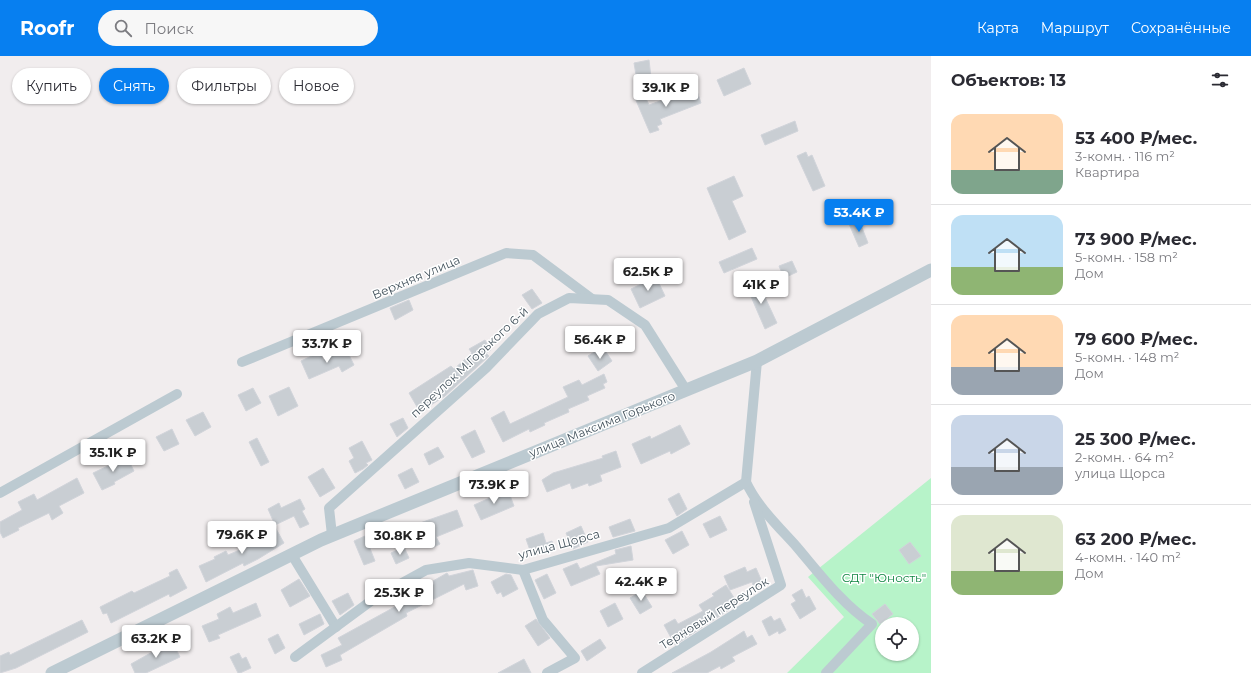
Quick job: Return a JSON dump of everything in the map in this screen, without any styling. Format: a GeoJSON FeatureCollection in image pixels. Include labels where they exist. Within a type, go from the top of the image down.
{"type":"FeatureCollection","features":[{"type":"Feature","properties":{"kind":"street","name":"Верхняя улица"},"geometry":{"type":"LineString","coordinates":[[242,362],[506,253],[533,256],[592,299]]}},
{"type":"Feature","properties":{"kind":"street","name":"улица Максима Горького"},"geometry":{"type":"LineString","coordinates":[[57,672],[332,536],[757,361],[931,270]]}},
{"type":"Feature","properties":{"kind":"street","name":"переулок М.Горького 6-й"},"geometry":{"type":"LineString","coordinates":[[332,536],[329,508],[486,368],[538,314],[569,298],[608,300],[645,325],[686,390]]}},
{"type":"Feature","properties":{"kind":"street"},"geometry":{"type":"LineString","coordinates":[[757,361],[746,482],[753,497],[854,613],[872,624],[826,673]]}},
{"type":"Feature","properties":{"kind":"street"},"geometry":{"type":"LineString","coordinates":[[0,493],[177,394]]}},
{"type":"Feature","properties":{"kind":"street","name":"улица Щорса"},"geometry":{"type":"LineString","coordinates":[[295,657],[375,598],[426,570],[469,563],[523,570],[571,554],[669,528],[746,482]]}},
{"type":"Feature","properties":{"kind":"street","name":"Терновый переулок"},"geometry":{"type":"LineString","coordinates":[[642,673],[782,585],[753,497]]}},
{"type":"Feature","properties":{"kind":"street"},"geometry":{"type":"LineString","coordinates":[[292,555],[336,627]]}},
{"type":"Feature","properties":{"kind":"street"},"geometry":{"type":"LineString","coordinates":[[523,570],[543,620],[575,658],[547,673]]}},
{"type":"Feature","properties":{"kind":"green space","name":"СДТ \"Юность\""},"geometry":{"type":"Polygon","coordinates":[[[931,478],[931,673],[787,673],[844,617],[808,577],[931,478]]]}},
{"type":"Feature","properties":{"kind":"building"},"geometry":{"type":"Polygon","coordinates":[[[649,60],[652,86],[638,87],[634,63],[649,60]]]}},
{"type":"Feature","properties":{"kind":"building"},"geometry":{"type":"Polygon","coordinates":[[[744,68],[751,84],[724,96],[717,80],[744,68]]]}},
{"type":"Feature","properties":{"kind":"building"},"geometry":{"type":"Polygon","coordinates":[[[696,88],[701,103],[660,119],[662,124],[657,126],[659,130],[650,133],[635,98],[644,94],[649,105],[696,88]]]}},
{"type":"Feature","properties":{"kind":"building"},"geometry":{"type":"Polygon","coordinates":[[[795,121],[798,131],[765,145],[761,135],[795,121]]]}},
{"type":"Feature","properties":{"kind":"building"},"geometry":{"type":"Polygon","coordinates":[[[806,152],[808,157],[812,155],[825,186],[813,191],[797,156],[806,152]]]}},
{"type":"Feature","properties":{"kind":"building"},"geometry":{"type":"Polygon","coordinates":[[[734,176],[743,196],[732,201],[746,232],[729,240],[707,188],[734,176]]]}},
{"type":"Feature","properties":{"kind":"building"},"geometry":{"type":"Polygon","coordinates":[[[859,220],[868,243],[859,247],[849,224],[859,220]]]}},
{"type":"Feature","properties":{"kind":"building"},"geometry":{"type":"Polygon","coordinates":[[[752,248],[757,259],[724,273],[719,262],[752,248]]]}},
{"type":"Feature","properties":{"kind":"building"},"geometry":{"type":"Polygon","coordinates":[[[792,261],[797,272],[784,278],[779,266],[792,261]]]}},
{"type":"Feature","properties":{"kind":"building"},"geometry":{"type":"Polygon","coordinates":[[[656,277],[665,296],[640,308],[631,289],[656,277]]]}},
{"type":"Feature","properties":{"kind":"building"},"geometry":{"type":"Polygon","coordinates":[[[757,280],[777,323],[765,329],[746,285],[757,280]]]}},
{"type":"Feature","properties":{"kind":"building"},"geometry":{"type":"Polygon","coordinates":[[[532,289],[542,303],[532,309],[522,295],[532,289]]]}},
{"type":"Feature","properties":{"kind":"building"},"geometry":{"type":"Polygon","coordinates":[[[409,300],[413,310],[395,320],[390,308],[409,300]]]}},
{"type":"Feature","properties":{"kind":"building"},"geometry":{"type":"Polygon","coordinates":[[[485,340],[491,350],[486,353],[489,356],[445,396],[420,412],[409,393],[451,366],[454,369],[472,353],[469,349],[485,340]]]}},
{"type":"Feature","properties":{"kind":"building"},"geometry":{"type":"Polygon","coordinates":[[[346,349],[354,365],[342,372],[339,366],[309,379],[301,361],[320,352],[323,360],[346,349]]]}},
{"type":"Feature","properties":{"kind":"building"},"geometry":{"type":"Polygon","coordinates":[[[599,349],[602,355],[606,352],[612,361],[598,371],[588,356],[599,349]]]}},
{"type":"Feature","properties":{"kind":"building"},"geometry":{"type":"Polygon","coordinates":[[[604,374],[607,382],[603,384],[605,388],[587,396],[589,400],[568,409],[569,412],[544,423],[545,425],[530,432],[529,429],[503,442],[491,418],[504,411],[510,424],[568,397],[563,387],[579,380],[582,385],[604,374]]]}},
{"type":"Feature","properties":{"kind":"building"},"geometry":{"type":"Polygon","coordinates":[[[289,387],[298,406],[278,416],[269,396],[289,387]]]}},
{"type":"Feature","properties":{"kind":"building"},"geometry":{"type":"Polygon","coordinates":[[[253,388],[261,403],[246,411],[238,395],[253,388]]]}},
{"type":"Feature","properties":{"kind":"building"},"geometry":{"type":"Polygon","coordinates":[[[203,412],[211,427],[195,436],[186,420],[203,412]]]}},
{"type":"Feature","properties":{"kind":"building"},"geometry":{"type":"Polygon","coordinates":[[[403,418],[408,428],[397,437],[390,424],[403,418]]]}},
{"type":"Feature","properties":{"kind":"building"},"geometry":{"type":"Polygon","coordinates":[[[680,425],[690,444],[671,454],[670,451],[641,464],[632,444],[650,436],[651,439],[680,425]]]}},
{"type":"Feature","properties":{"kind":"building"},"geometry":{"type":"Polygon","coordinates":[[[172,429],[179,444],[164,451],[156,437],[172,429]]]}},
{"type":"Feature","properties":{"kind":"building"},"geometry":{"type":"Polygon","coordinates":[[[475,430],[485,452],[472,458],[461,437],[475,430]]]}},
{"type":"Feature","properties":{"kind":"building"},"geometry":{"type":"Polygon","coordinates":[[[257,438],[269,462],[261,466],[249,442],[257,438]]]}},
{"type":"Feature","properties":{"kind":"building"},"geometry":{"type":"Polygon","coordinates":[[[362,441],[372,460],[366,463],[368,465],[363,469],[355,473],[349,461],[354,458],[349,448],[362,441]]]}},
{"type":"Feature","properties":{"kind":"building"},"geometry":{"type":"Polygon","coordinates":[[[438,447],[444,457],[429,465],[424,454],[438,447]]]}},
{"type":"Feature","properties":{"kind":"building"},"geometry":{"type":"Polygon","coordinates":[[[616,451],[621,467],[600,475],[602,481],[589,486],[588,483],[572,489],[570,483],[547,492],[542,480],[553,473],[603,458],[602,456],[616,451]]]}},
{"type":"Feature","properties":{"kind":"building"},"geometry":{"type":"Polygon","coordinates":[[[127,457],[134,471],[114,482],[115,484],[102,490],[93,473],[127,457]]]}},
{"type":"Feature","properties":{"kind":"building"},"geometry":{"type":"Polygon","coordinates":[[[323,468],[335,488],[320,497],[308,477],[323,468]]]}},
{"type":"Feature","properties":{"kind":"building"},"geometry":{"type":"Polygon","coordinates":[[[412,468],[419,482],[405,489],[398,475],[412,468]]]}},
{"type":"Feature","properties":{"kind":"building"},"geometry":{"type":"Polygon","coordinates":[[[77,478],[84,493],[59,506],[63,513],[52,520],[49,513],[18,528],[19,530],[3,538],[0,532],[0,522],[22,510],[18,502],[34,494],[37,500],[77,478]]]}},
{"type":"Feature","properties":{"kind":"building"},"geometry":{"type":"Polygon","coordinates":[[[508,490],[514,506],[481,520],[474,505],[508,490]]]}},
{"type":"Feature","properties":{"kind":"building"},"geometry":{"type":"Polygon","coordinates":[[[679,493],[687,509],[677,516],[668,499],[679,493]]]}},
{"type":"Feature","properties":{"kind":"building"},"geometry":{"type":"Polygon","coordinates":[[[300,499],[305,509],[302,511],[309,524],[300,528],[294,516],[275,525],[268,509],[279,503],[281,508],[300,499]]]}},
{"type":"Feature","properties":{"kind":"building"},"geometry":{"type":"Polygon","coordinates":[[[457,510],[463,526],[436,537],[440,544],[432,548],[420,523],[457,510]]]}},
{"type":"Feature","properties":{"kind":"building"},"geometry":{"type":"Polygon","coordinates":[[[720,516],[727,530],[710,538],[703,524],[720,516]]]}},
{"type":"Feature","properties":{"kind":"building"},"geometry":{"type":"Polygon","coordinates":[[[630,519],[635,531],[613,537],[609,527],[630,519]]]}},
{"type":"Feature","properties":{"kind":"building"},"geometry":{"type":"Polygon","coordinates":[[[581,526],[588,542],[573,549],[566,533],[581,526]]]}},
{"type":"Feature","properties":{"kind":"building"},"geometry":{"type":"Polygon","coordinates":[[[275,527],[284,543],[244,566],[243,563],[206,582],[199,566],[215,559],[214,557],[226,551],[228,555],[254,544],[252,539],[275,527]]]}},
{"type":"Feature","properties":{"kind":"building"},"geometry":{"type":"Polygon","coordinates":[[[682,531],[689,545],[673,554],[665,540],[682,531]]]}},
{"type":"Feature","properties":{"kind":"building"},"geometry":{"type":"Polygon","coordinates":[[[543,533],[546,543],[552,541],[554,549],[532,556],[526,539],[543,533]]]}},
{"type":"Feature","properties":{"kind":"building"},"geometry":{"type":"Polygon","coordinates":[[[365,536],[375,561],[364,565],[354,541],[365,536]]]}},
{"type":"Feature","properties":{"kind":"building"},"geometry":{"type":"Polygon","coordinates":[[[910,542],[921,556],[909,564],[899,550],[910,542]]]}},
{"type":"Feature","properties":{"kind":"building"},"geometry":{"type":"Polygon","coordinates":[[[631,546],[633,560],[596,566],[600,574],[571,586],[563,569],[577,563],[580,569],[616,554],[615,550],[631,546]]]}},
{"type":"Feature","properties":{"kind":"building"},"geometry":{"type":"Polygon","coordinates":[[[404,547],[409,558],[396,564],[391,553],[404,547]]]}},
{"type":"Feature","properties":{"kind":"building"},"geometry":{"type":"Polygon","coordinates":[[[745,567],[747,572],[756,568],[763,584],[754,588],[752,582],[730,590],[724,576],[745,567]]]}},
{"type":"Feature","properties":{"kind":"building"},"geometry":{"type":"Polygon","coordinates":[[[177,569],[187,588],[170,597],[169,594],[111,623],[107,613],[103,614],[100,607],[132,591],[134,593],[170,576],[169,573],[177,569]]]}},
{"type":"Feature","properties":{"kind":"building"},"geometry":{"type":"Polygon","coordinates":[[[473,570],[478,586],[466,590],[464,584],[406,613],[407,616],[340,655],[342,660],[326,667],[321,655],[342,645],[338,638],[411,598],[410,595],[434,584],[433,581],[447,573],[449,576],[473,570]]]}},
{"type":"Feature","properties":{"kind":"building"},"geometry":{"type":"Polygon","coordinates":[[[506,574],[511,575],[518,589],[503,597],[501,592],[497,594],[491,582],[506,574]]]}},
{"type":"Feature","properties":{"kind":"building"},"geometry":{"type":"Polygon","coordinates":[[[547,574],[556,593],[544,599],[535,580],[547,574]]]}},
{"type":"Feature","properties":{"kind":"building"},"geometry":{"type":"Polygon","coordinates":[[[299,579],[310,596],[290,607],[281,590],[299,579]]]}},
{"type":"Feature","properties":{"kind":"building"},"geometry":{"type":"Polygon","coordinates":[[[726,585],[738,604],[675,645],[664,625],[675,619],[678,624],[703,611],[699,605],[714,596],[712,594],[726,585]]]}},
{"type":"Feature","properties":{"kind":"building"},"geometry":{"type":"Polygon","coordinates":[[[802,589],[806,598],[809,596],[816,609],[800,619],[791,604],[796,601],[792,595],[802,589]]]}},
{"type":"Feature","properties":{"kind":"building"},"geometry":{"type":"Polygon","coordinates":[[[642,591],[652,607],[640,614],[630,598],[642,591]]]}},
{"type":"Feature","properties":{"kind":"building"},"geometry":{"type":"Polygon","coordinates":[[[348,593],[354,605],[340,615],[332,601],[348,593]]]}},
{"type":"Feature","properties":{"kind":"building"},"geometry":{"type":"Polygon","coordinates":[[[256,603],[261,616],[218,635],[220,638],[209,642],[202,626],[219,619],[217,614],[230,607],[233,613],[256,603]]]}},
{"type":"Feature","properties":{"kind":"building"},"geometry":{"type":"Polygon","coordinates":[[[615,603],[623,619],[608,627],[600,611],[615,603]]]}},
{"type":"Feature","properties":{"kind":"building"},"geometry":{"type":"Polygon","coordinates":[[[885,604],[893,614],[889,617],[875,618],[872,614],[885,604]]]}},
{"type":"Feature","properties":{"kind":"building"},"geometry":{"type":"Polygon","coordinates":[[[320,614],[324,624],[304,635],[299,624],[320,614]]]}},
{"type":"Feature","properties":{"kind":"building"},"geometry":{"type":"Polygon","coordinates":[[[771,616],[774,621],[780,618],[786,630],[779,634],[778,631],[769,636],[762,621],[771,616]]]}},
{"type":"Feature","properties":{"kind":"building"},"geometry":{"type":"Polygon","coordinates":[[[536,619],[550,638],[538,646],[525,626],[536,619]]]}},
{"type":"Feature","properties":{"kind":"building"},"geometry":{"type":"Polygon","coordinates":[[[82,620],[88,632],[16,668],[0,673],[0,656],[9,652],[10,655],[82,620]]]}},
{"type":"Feature","properties":{"kind":"building"},"geometry":{"type":"Polygon","coordinates":[[[744,631],[747,638],[752,635],[757,644],[732,657],[735,661],[721,669],[720,666],[707,673],[672,673],[711,652],[744,631]]]}},
{"type":"Feature","properties":{"kind":"building"},"geometry":{"type":"Polygon","coordinates":[[[278,634],[285,648],[275,654],[268,639],[278,634]]]}},
{"type":"Feature","properties":{"kind":"building"},"geometry":{"type":"Polygon","coordinates":[[[600,639],[606,648],[587,661],[581,651],[600,639]]]}},
{"type":"Feature","properties":{"kind":"building"},"geometry":{"type":"Polygon","coordinates":[[[172,641],[180,657],[146,673],[135,673],[131,664],[172,641]]]}},
{"type":"Feature","properties":{"kind":"building"},"geometry":{"type":"Polygon","coordinates":[[[239,653],[242,659],[246,657],[251,668],[238,673],[230,657],[239,653]]]}},
{"type":"Feature","properties":{"kind":"building"},"geometry":{"type":"Polygon","coordinates":[[[524,659],[531,673],[498,673],[524,659]]]}}]}
